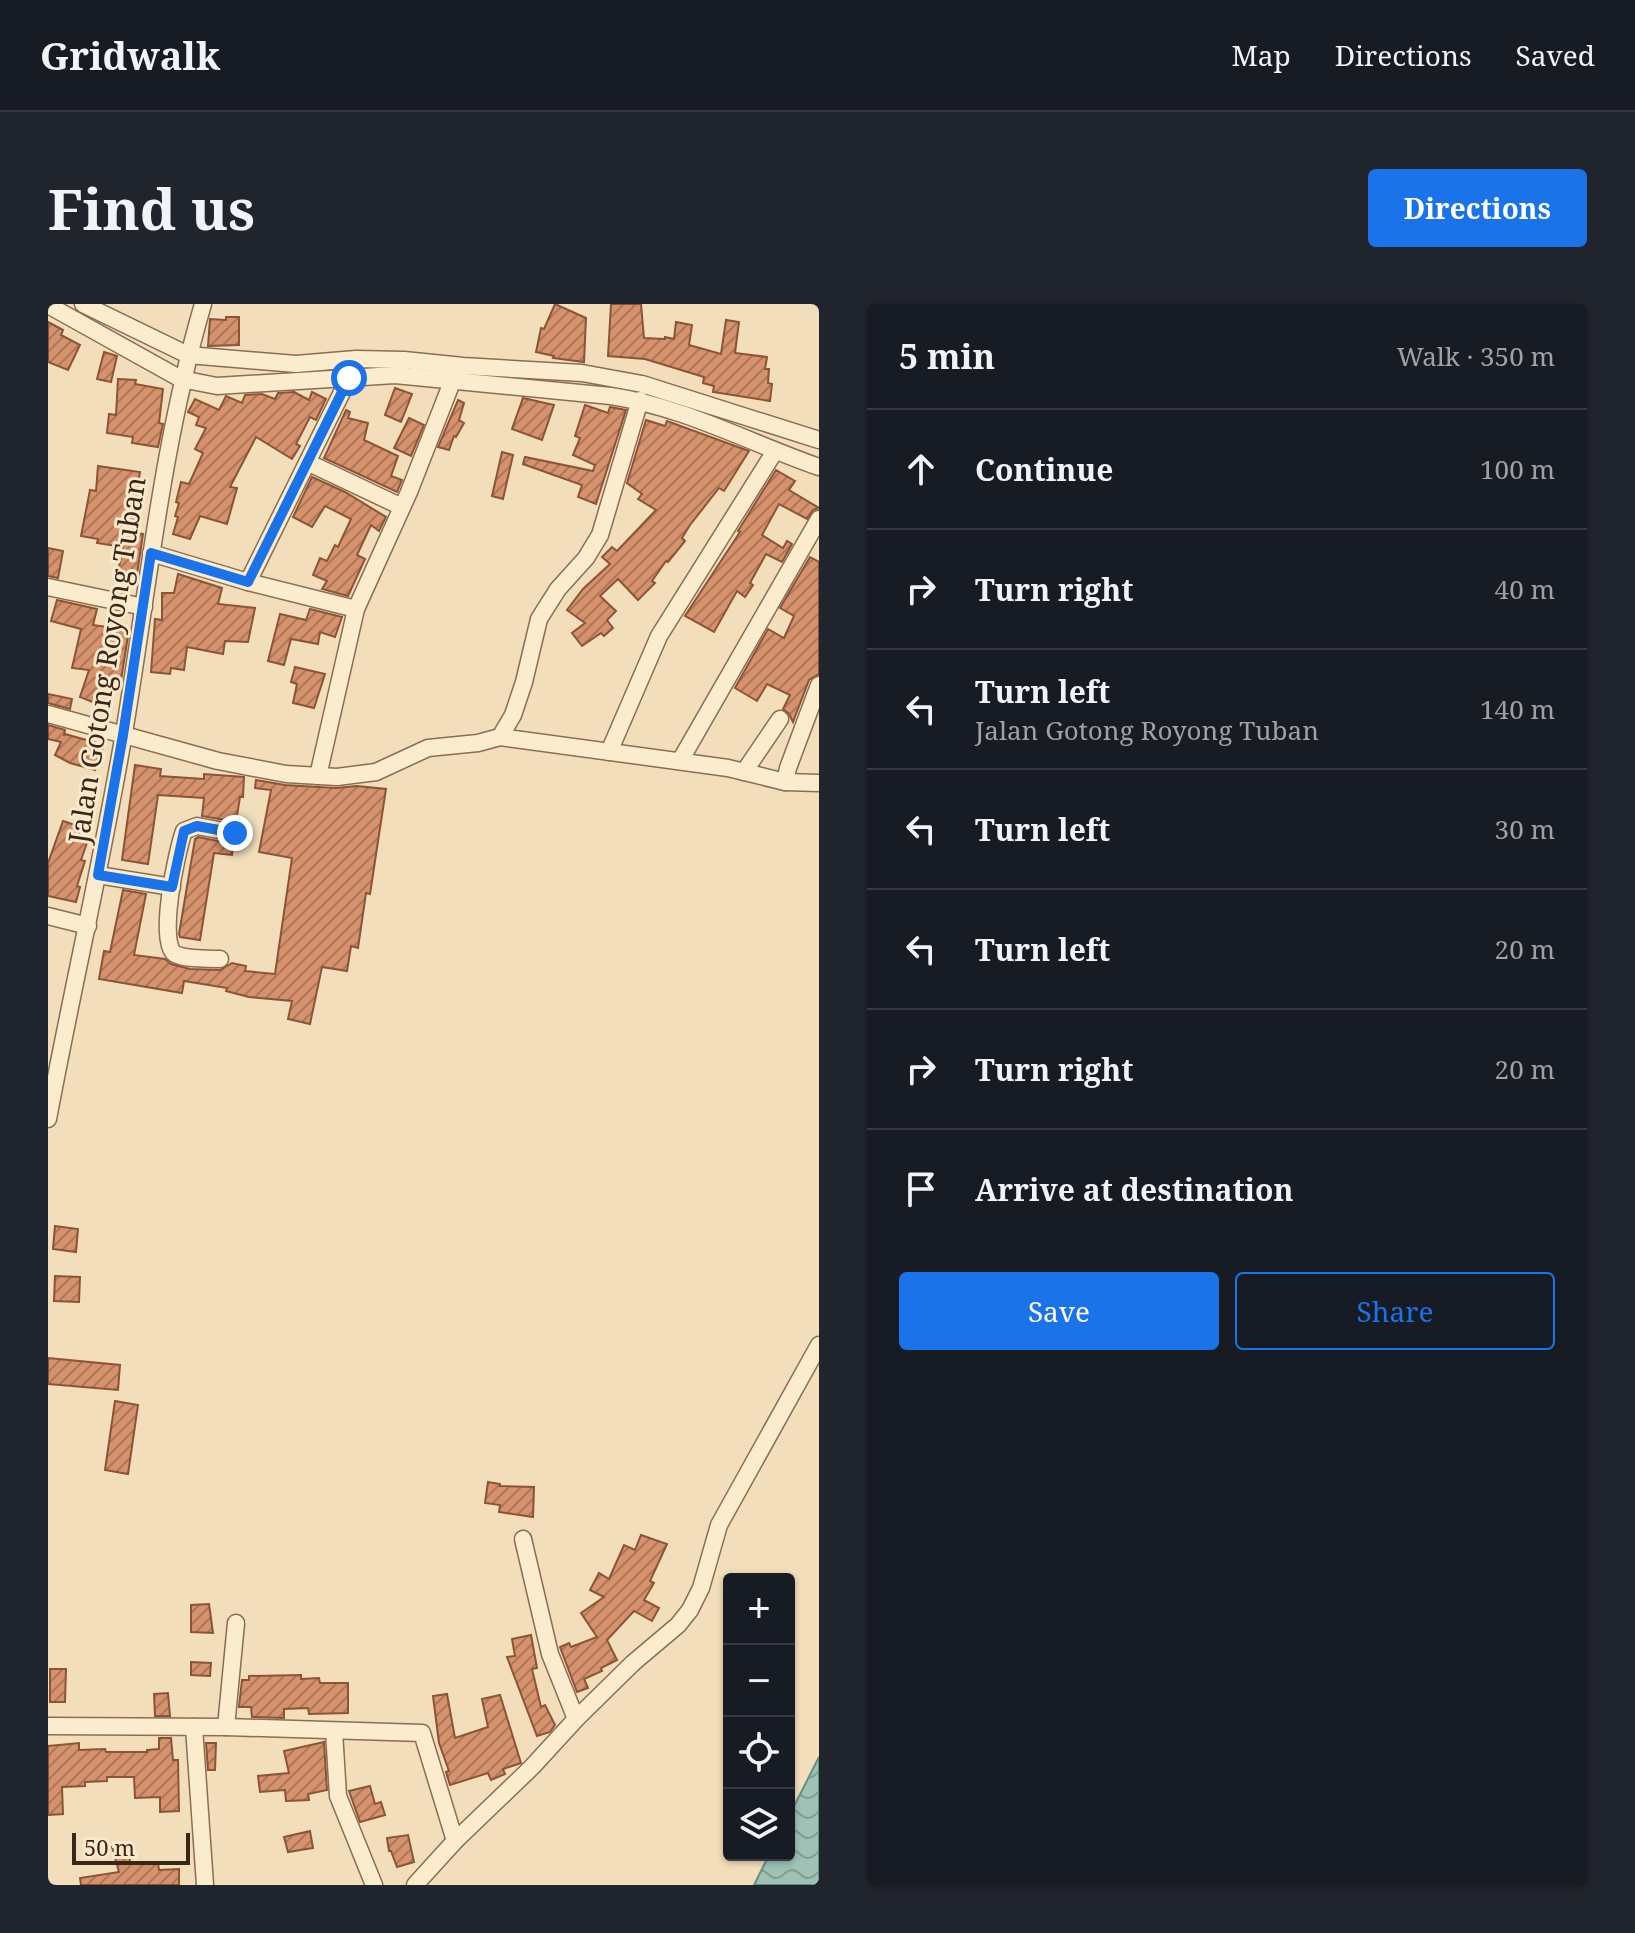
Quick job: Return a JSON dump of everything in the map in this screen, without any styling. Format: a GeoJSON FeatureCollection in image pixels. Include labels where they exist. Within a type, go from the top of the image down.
{"type":"FeatureCollection","features":[{"type":"Feature","properties":{"kind":"street"},"geometry":{"type":"LineString","coordinates":[[83,304],[188,355],[296,364],[356,359],[404,360],[582,373],[642,384],[819,440]]}},
{"type":"Feature","properties":{"kind":"street","name":"Jalan Gotong Royong Tuban"},"geometry":{"type":"LineString","coordinates":[[48,1119],[98,875],[181,379],[203,304]]}},
{"type":"Feature","properties":{"kind":"street"},"geometry":{"type":"LineString","coordinates":[[48,305],[181,379],[217,386],[395,375],[640,400],[819,467]]}},
{"type":"Feature","properties":{"kind":"street"},"geometry":{"type":"LineString","coordinates":[[248,582],[349,378]]}},
{"type":"Feature","properties":{"kind":"street"},"geometry":{"type":"LineString","coordinates":[[318,776],[356,609],[402,507],[452,382]]}},
{"type":"Feature","properties":{"kind":"street"},"geometry":{"type":"LineString","coordinates":[[500,737],[513,715],[531,658],[539,619],[600,535],[640,400]]}},
{"type":"Feature","properties":{"kind":"street"},"geometry":{"type":"LineString","coordinates":[[609,752],[659,636],[775,451]]}},
{"type":"Feature","properties":{"kind":"street"},"geometry":{"type":"LineString","coordinates":[[309,463],[402,507]]}},
{"type":"Feature","properties":{"kind":"street"},"geometry":{"type":"LineString","coordinates":[[680,761],[819,519]]}},
{"type":"Feature","properties":{"kind":"street"},"geometry":{"type":"LineString","coordinates":[[151,553],[248,582],[356,609]]}},
{"type":"Feature","properties":{"kind":"street"},"geometry":{"type":"LineString","coordinates":[[48,587],[144,607]]}},
{"type":"Feature","properties":{"kind":"street"},"geometry":{"type":"LineString","coordinates":[[785,782],[819,685]]}},
{"type":"Feature","properties":{"kind":"street"},"geometry":{"type":"LineString","coordinates":[[48,714],[218,761],[286,774],[337,777],[376,772],[428,748],[478,743],[500,737],[680,761],[785,782],[819,783]]}},
{"type":"Feature","properties":{"kind":"street"},"geometry":{"type":"LineString","coordinates":[[744,772],[780,719]]}},
{"type":"Feature","properties":{"kind":"street"},"geometry":{"type":"LineString","coordinates":[[220,959],[175,954],[168,946],[172,887],[184,831],[197,826],[235,833]]}},
{"type":"Feature","properties":{"kind":"street"},"geometry":{"type":"LineString","coordinates":[[98,875],[172,887]]}},
{"type":"Feature","properties":{"kind":"street"},"geometry":{"type":"LineString","coordinates":[[48,916],[88,926]]}},
{"type":"Feature","properties":{"kind":"street"},"geometry":{"type":"LineString","coordinates":[[415,1885],[576,1719],[633,1663],[678,1625],[690,1610],[701,1588],[719,1525],[819,1345]]}},
{"type":"Feature","properties":{"kind":"street"},"geometry":{"type":"LineString","coordinates":[[523,1539],[550,1654],[576,1719]]}},
{"type":"Feature","properties":{"kind":"street"},"geometry":{"type":"LineString","coordinates":[[226,1727],[236,1623]]}},
{"type":"Feature","properties":{"kind":"street"},"geometry":{"type":"LineString","coordinates":[[48,1726],[422,1733],[455,1841]]}},
{"type":"Feature","properties":{"kind":"street"},"geometry":{"type":"LineString","coordinates":[[194,1727],[205,1885]]}},
{"type":"Feature","properties":{"kind":"street"},"geometry":{"type":"LineString","coordinates":[[334,1731],[338,1796],[374,1885]]}},
{"type":"Feature","properties":{"kind":"water"},"geometry":{"type":"Polygon","coordinates":[[[819,1757],[819,1885],[754,1885],[766,1861],[795,1861],[795,1804],[819,1757]]]}},
{"type":"Feature","properties":{"kind":"building"},"geometry":{"type":"Polygon","coordinates":[[[555,304],[586,318],[584,362],[553,358],[536,352],[541,328],[544,329],[555,304]]]}},
{"type":"Feature","properties":{"kind":"building"},"geometry":{"type":"Polygon","coordinates":[[[611,304],[641,304],[644,338],[674,339],[676,322],[692,325],[689,345],[721,354],[726,320],[739,322],[735,353],[767,357],[765,369],[769,369],[768,383],[772,384],[770,401],[713,392],[714,386],[703,383],[704,377],[645,359],[608,356],[611,304]]]}},
{"type":"Feature","properties":{"kind":"building"},"geometry":{"type":"Polygon","coordinates":[[[226,317],[239,317],[239,345],[208,346],[210,319],[226,320],[226,317]]]}},
{"type":"Feature","properties":{"kind":"building"},"geometry":{"type":"Polygon","coordinates":[[[48,322],[63,330],[61,335],[80,345],[68,370],[48,362],[48,322]]]}},
{"type":"Feature","properties":{"kind":"building"},"geometry":{"type":"Polygon","coordinates":[[[104,352],[117,356],[111,382],[97,379],[104,352]]]}},
{"type":"Feature","properties":{"kind":"building"},"geometry":{"type":"Polygon","coordinates":[[[118,379],[136,380],[135,384],[163,389],[159,423],[163,424],[158,447],[132,443],[133,437],[107,433],[109,414],[116,415],[118,379]]]}},
{"type":"Feature","properties":{"kind":"building"},"geometry":{"type":"Polygon","coordinates":[[[395,388],[412,394],[401,422],[385,415],[395,388]]]}},
{"type":"Feature","properties":{"kind":"building"},"geometry":{"type":"Polygon","coordinates":[[[294,392],[309,400],[312,392],[326,399],[316,420],[310,417],[292,459],[256,437],[230,487],[237,488],[227,524],[200,516],[190,539],[173,534],[181,482],[189,484],[203,453],[195,449],[206,428],[196,425],[199,417],[188,412],[195,399],[219,410],[226,396],[242,403],[245,395],[262,394],[275,399],[278,393],[294,392]]]}},
{"type":"Feature","properties":{"kind":"building"},"geometry":{"type":"Polygon","coordinates":[[[523,398],[554,405],[542,440],[512,429],[523,398]]]}},
{"type":"Feature","properties":{"kind":"building"},"geometry":{"type":"Polygon","coordinates":[[[458,400],[464,403],[459,420],[464,423],[454,436],[449,450],[438,447],[458,400]]]}},
{"type":"Feature","properties":{"kind":"building"},"geometry":{"type":"Polygon","coordinates":[[[585,405],[608,413],[610,407],[626,410],[596,504],[578,497],[582,485],[523,464],[525,457],[593,471],[595,465],[573,455],[580,438],[575,436],[585,405]]]}},
{"type":"Feature","properties":{"kind":"building"},"geometry":{"type":"Polygon","coordinates":[[[346,410],[350,412],[348,418],[368,423],[364,440],[398,456],[391,476],[402,480],[397,492],[324,458],[346,410]]]}},
{"type":"Feature","properties":{"kind":"building"},"geometry":{"type":"Polygon","coordinates":[[[409,418],[424,425],[411,456],[394,448],[409,418]]]}},
{"type":"Feature","properties":{"kind":"building"},"geometry":{"type":"Polygon","coordinates":[[[646,420],[665,426],[667,421],[749,451],[724,491],[719,488],[690,525],[682,538],[685,541],[652,581],[655,583],[638,600],[618,579],[600,596],[616,611],[607,620],[613,628],[582,646],[572,633],[585,623],[567,610],[583,589],[610,564],[602,557],[612,547],[617,551],[656,510],[638,499],[642,494],[627,483],[646,420]]]}},
{"type":"Feature","properties":{"kind":"building"},"geometry":{"type":"Polygon","coordinates":[[[502,452],[513,455],[503,499],[492,496],[502,452]]]}},
{"type":"Feature","properties":{"kind":"building"},"geometry":{"type":"Polygon","coordinates":[[[98,466],[140,472],[133,532],[143,534],[136,581],[117,577],[123,547],[97,543],[98,539],[81,536],[90,490],[96,491],[98,466]]]}},
{"type":"Feature","properties":{"kind":"building"},"geometry":{"type":"Polygon","coordinates":[[[776,470],[795,481],[789,490],[819,508],[813,510],[807,519],[779,504],[762,535],[783,548],[787,541],[792,544],[782,562],[766,554],[745,597],[737,591],[714,632],[685,616],[776,470]]]}},
{"type":"Feature","properties":{"kind":"building"},"geometry":{"type":"Polygon","coordinates":[[[312,477],[345,492],[386,517],[379,531],[371,525],[357,555],[365,559],[348,596],[322,589],[327,581],[313,575],[320,558],[327,561],[335,545],[338,547],[351,519],[325,506],[312,527],[293,517],[312,477]]]}},
{"type":"Feature","properties":{"kind":"building"},"geometry":{"type":"Polygon","coordinates":[[[48,548],[63,551],[58,578],[48,576],[48,548]]]}},
{"type":"Feature","properties":{"kind":"building"},"geometry":{"type":"Polygon","coordinates":[[[810,557],[819,562],[819,674],[809,680],[793,722],[783,709],[790,695],[767,684],[757,701],[735,688],[768,629],[784,638],[794,616],[780,608],[810,557]]]}},
{"type":"Feature","properties":{"kind":"building"},"geometry":{"type":"Polygon","coordinates":[[[178,574],[222,588],[218,604],[255,608],[248,642],[225,641],[223,654],[187,647],[184,670],[171,668],[170,674],[151,672],[155,619],[162,620],[162,593],[174,593],[178,574]]]}},
{"type":"Feature","properties":{"kind":"building"},"geometry":{"type":"Polygon","coordinates":[[[57,600],[97,609],[93,625],[129,630],[121,680],[116,679],[105,707],[80,697],[89,670],[72,668],[81,629],[51,621],[57,600]]]}},
{"type":"Feature","properties":{"kind":"building"},"geometry":{"type":"Polygon","coordinates":[[[310,609],[342,617],[335,637],[320,632],[318,644],[291,639],[284,665],[268,661],[280,614],[306,620],[310,609]]]}},
{"type":"Feature","properties":{"kind":"building"},"geometry":{"type":"Polygon","coordinates":[[[295,667],[325,674],[314,708],[293,703],[297,684],[291,682],[295,667]]]}},
{"type":"Feature","properties":{"kind":"building"},"geometry":{"type":"Polygon","coordinates":[[[48,694],[72,699],[70,709],[48,703],[48,694]]]}},
{"type":"Feature","properties":{"kind":"building"},"geometry":{"type":"Polygon","coordinates":[[[48,725],[65,730],[64,736],[104,745],[95,770],[55,755],[61,742],[48,739],[48,725]]]}},
{"type":"Feature","properties":{"kind":"building"},"geometry":{"type":"Polygon","coordinates":[[[135,765],[161,769],[160,776],[204,779],[204,774],[244,777],[243,797],[240,797],[236,822],[202,816],[204,798],[158,795],[148,864],[122,860],[135,765]]]}},
{"type":"Feature","properties":{"kind":"building"},"geometry":{"type":"Polygon","coordinates":[[[256,780],[285,785],[386,789],[370,894],[366,893],[358,948],[351,946],[347,971],[322,967],[310,1024],[288,1019],[292,1001],[249,997],[226,991],[227,988],[184,981],[182,993],[99,979],[104,951],[110,952],[123,890],[146,894],[134,955],[165,959],[171,964],[190,969],[220,970],[232,963],[246,966],[245,971],[275,974],[292,858],[259,852],[271,790],[255,788],[256,780]]]}},
{"type":"Feature","properties":{"kind":"building"},"geometry":{"type":"Polygon","coordinates":[[[63,821],[81,827],[78,837],[88,840],[81,860],[85,861],[77,886],[80,887],[76,902],[48,896],[48,863],[63,821]]]}},
{"type":"Feature","properties":{"kind":"building"},"geometry":{"type":"Polygon","coordinates":[[[195,839],[233,844],[232,855],[214,853],[200,940],[180,937],[179,934],[195,839]]]}},
{"type":"Feature","properties":{"kind":"building"},"geometry":{"type":"Polygon","coordinates":[[[55,1226],[78,1229],[76,1252],[53,1249],[55,1226]]]}},
{"type":"Feature","properties":{"kind":"building"},"geometry":{"type":"Polygon","coordinates":[[[55,1276],[80,1277],[79,1302],[54,1301],[55,1276]]]}},
{"type":"Feature","properties":{"kind":"building"},"geometry":{"type":"Polygon","coordinates":[[[48,1358],[120,1365],[118,1390],[48,1384],[48,1358]]]}},
{"type":"Feature","properties":{"kind":"building"},"geometry":{"type":"Polygon","coordinates":[[[115,1401],[138,1405],[128,1474],[105,1470],[115,1401]]]}},
{"type":"Feature","properties":{"kind":"building"},"geometry":{"type":"Polygon","coordinates":[[[488,1482],[500,1486],[534,1487],[533,1517],[499,1512],[500,1505],[485,1503],[488,1482]]]}},
{"type":"Feature","properties":{"kind":"building"},"geometry":{"type":"Polygon","coordinates":[[[641,1535],[667,1544],[650,1581],[654,1583],[644,1600],[659,1608],[652,1621],[634,1611],[607,1640],[617,1660],[584,1679],[588,1688],[577,1692],[560,1647],[569,1643],[571,1647],[597,1637],[581,1613],[604,1597],[590,1590],[599,1573],[609,1579],[624,1545],[635,1550],[641,1535]]]}},
{"type":"Feature","properties":{"kind":"building"},"geometry":{"type":"Polygon","coordinates":[[[209,1604],[213,1633],[191,1632],[191,1605],[209,1604]]]}},
{"type":"Feature","properties":{"kind":"building"},"geometry":{"type":"Polygon","coordinates":[[[531,1635],[537,1668],[532,1669],[541,1707],[545,1705],[555,1725],[550,1732],[537,1736],[507,1657],[515,1656],[512,1639],[531,1635]]]}},
{"type":"Feature","properties":{"kind":"building"},"geometry":{"type":"Polygon","coordinates":[[[191,1662],[211,1663],[210,1676],[191,1675],[191,1662]]]}},
{"type":"Feature","properties":{"kind":"building"},"geometry":{"type":"Polygon","coordinates":[[[50,1669],[66,1669],[65,1702],[50,1702],[50,1669]]]}},
{"type":"Feature","properties":{"kind":"building"},"geometry":{"type":"Polygon","coordinates":[[[301,1675],[301,1679],[319,1678],[320,1683],[348,1683],[348,1713],[309,1714],[308,1708],[284,1709],[284,1718],[252,1717],[251,1707],[239,1707],[242,1680],[249,1680],[249,1676],[301,1675]]]}},
{"type":"Feature","properties":{"kind":"building"},"geometry":{"type":"Polygon","coordinates":[[[168,1693],[170,1716],[155,1716],[154,1694],[168,1693]]]}},
{"type":"Feature","properties":{"kind":"building"},"geometry":{"type":"Polygon","coordinates":[[[447,1694],[455,1738],[488,1727],[482,1699],[500,1695],[521,1763],[503,1769],[505,1774],[491,1780],[488,1773],[450,1785],[446,1772],[449,1771],[439,1743],[433,1696],[447,1694]]]}},
{"type":"Feature","properties":{"kind":"building"},"geometry":{"type":"Polygon","coordinates":[[[159,1738],[171,1738],[173,1760],[178,1760],[179,1811],[160,1812],[160,1797],[135,1798],[134,1777],[107,1777],[107,1781],[85,1782],[85,1786],[62,1787],[63,1814],[48,1815],[48,1746],[79,1743],[79,1750],[147,1752],[159,1749],[159,1738]]]}},
{"type":"Feature","properties":{"kind":"building"},"geometry":{"type":"Polygon","coordinates":[[[324,1742],[327,1790],[308,1794],[309,1800],[286,1801],[285,1790],[260,1792],[258,1776],[289,1773],[284,1751],[324,1742]]]}},
{"type":"Feature","properties":{"kind":"building"},"geometry":{"type":"Polygon","coordinates":[[[206,1743],[216,1743],[215,1770],[208,1770],[206,1743]]]}},
{"type":"Feature","properties":{"kind":"building"},"geometry":{"type":"Polygon","coordinates":[[[370,1786],[375,1804],[381,1802],[385,1815],[360,1822],[349,1791],[370,1786]]]}},
{"type":"Feature","properties":{"kind":"building"},"geometry":{"type":"Polygon","coordinates":[[[310,1831],[313,1848],[288,1852],[284,1837],[310,1831]]]}},
{"type":"Feature","properties":{"kind":"building"},"geometry":{"type":"Polygon","coordinates":[[[408,1835],[414,1862],[397,1867],[387,1838],[408,1835]]]}},
{"type":"Feature","properties":{"kind":"building"},"geometry":{"type":"Polygon","coordinates":[[[125,1844],[131,1864],[158,1862],[159,1870],[179,1869],[179,1885],[81,1885],[80,1878],[119,1872],[112,1847],[125,1844]]]}},
{"type":"Feature","properties":{"kind":"route"},"geometry":{"type":"LineString","coordinates":[[235,833],[197,826],[184,831],[172,887],[98,875],[151,553],[248,582],[349,378]]}}]}
